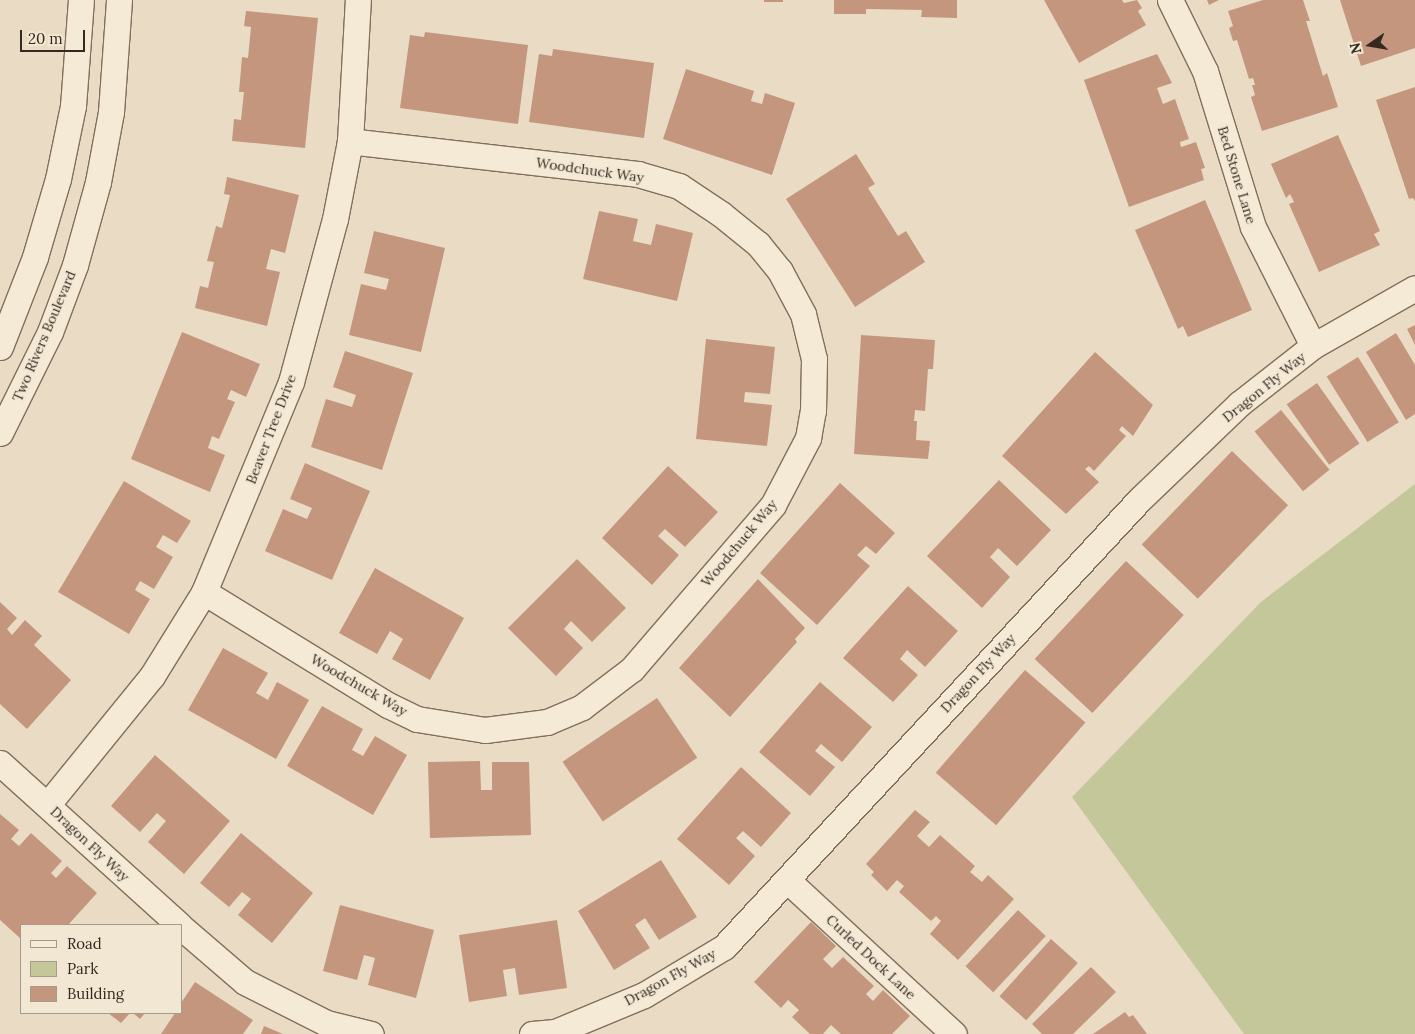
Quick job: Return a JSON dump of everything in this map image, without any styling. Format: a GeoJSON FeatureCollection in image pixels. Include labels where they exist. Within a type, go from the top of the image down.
{"type":"FeatureCollection","features":[{"type":"Feature","properties":{"kind":"street"},"geometry":{"type":"LineString","coordinates":[[0,347],[35,258],[58,179],[73,106],[81,0]]}},
{"type":"Feature","properties":{"kind":"street","name":"Two Rivers Boulevard"},"geometry":{"type":"LineString","coordinates":[[0,433],[50,332],[75,265],[98,182],[111,112],[119,0]]}},
{"type":"Feature","properties":{"kind":"street","name":"Beaver Tree Drive"},"geometry":{"type":"LineString","coordinates":[[48,804],[152,676],[204,592],[290,382],[335,219],[350,141],[358,0]]}},
{"type":"Feature","properties":{"kind":"street","name":"Bed Stone Lane"},"geometry":{"type":"LineString","coordinates":[[1170,0],[1205,71],[1253,227],[1313,346]]}},
{"type":"Feature","properties":{"kind":"street","name":"Woodchuck Way"},"geometry":{"type":"LineString","coordinates":[[204,592],[388,705],[417,719],[485,730],[547,722],[582,707],[632,668],[773,505],[808,438],[813,411],[814,359],[802,314],[780,271],[758,244],[721,214],[679,186],[638,174],[350,141]]}},
{"type":"Feature","properties":{"kind":"street","name":"Dragon Fly Way"},"geometry":{"type":"LineString","coordinates":[[540,1034],[555,1032],[644,994],[724,947],[1141,498],[1239,404],[1313,346],[1415,288]]}},
{"type":"Feature","properties":{"kind":"street","name":"Dragon Fly Way"},"geometry":{"type":"LineString","coordinates":[[0,762],[178,924]]}},
{"type":"Feature","properties":{"kind":"street","name":"Curled Dock Lane"},"geometry":{"type":"LineString","coordinates":[[787,880],[954,1034]]}},
{"type":"Feature","properties":{"kind":"street","name":"Dragon Fly Way"},"geometry":{"type":"LineString","coordinates":[[182,928],[245,982],[326,1023],[370,1034]]}},
{"type":"Feature","properties":{"kind":"green space"},"geometry":{"type":"Polygon","coordinates":[[[1415,484],[1415,1034],[1244,1034],[1072,797],[1261,602],[1415,484]]]}},
{"type":"Feature","properties":{"kind":"building"},"geometry":{"type":"Polygon","coordinates":[[[764,0],[783,0],[783,2],[764,2],[764,0]]]}},
{"type":"Feature","properties":{"kind":"building"},"geometry":{"type":"Polygon","coordinates":[[[834,0],[957,0],[957,18],[921,17],[922,10],[866,9],[866,14],[834,14],[834,0]]]}},
{"type":"Feature","properties":{"kind":"building"},"geometry":{"type":"Polygon","coordinates":[[[1044,0],[1122,0],[1124,3],[1137,0],[1142,8],[1138,11],[1146,25],[1079,63],[1044,0]]]}},
{"type":"Feature","properties":{"kind":"building"},"geometry":{"type":"Polygon","coordinates":[[[1207,0],[1219,0],[1209,5],[1207,0]]]}},
{"type":"Feature","properties":{"kind":"building"},"geometry":{"type":"Polygon","coordinates":[[[1263,0],[1303,0],[1310,21],[1306,21],[1323,76],[1327,73],[1338,107],[1262,131],[1251,97],[1255,95],[1252,85],[1255,85],[1253,78],[1249,79],[1237,40],[1233,41],[1229,28],[1233,26],[1228,11],[1263,0]]]}},
{"type":"Feature","properties":{"kind":"building"},"geometry":{"type":"Polygon","coordinates":[[[1340,0],[1415,0],[1415,48],[1361,66],[1340,0]]]}},
{"type":"Feature","properties":{"kind":"building"},"geometry":{"type":"Polygon","coordinates":[[[246,11],[318,18],[305,148],[232,141],[234,119],[241,120],[244,92],[239,92],[242,57],[248,58],[251,27],[244,26],[246,11]]]}},
{"type":"Feature","properties":{"kind":"building"},"geometry":{"type":"Polygon","coordinates":[[[425,32],[528,45],[518,124],[400,108],[410,35],[424,37],[425,32]]]}},
{"type":"Feature","properties":{"kind":"building"},"geometry":{"type":"Polygon","coordinates":[[[553,49],[654,63],[644,138],[529,122],[539,54],[552,56],[553,49]]]}},
{"type":"Feature","properties":{"kind":"building"},"geometry":{"type":"Polygon","coordinates":[[[1157,54],[1172,83],[1157,88],[1163,104],[1175,99],[1189,139],[1180,142],[1181,147],[1196,142],[1205,168],[1201,169],[1204,180],[1129,207],[1084,80],[1157,54]]]}},
{"type":"Feature","properties":{"kind":"building"},"geometry":{"type":"Polygon","coordinates":[[[686,69],[754,91],[751,101],[762,104],[765,93],[795,103],[772,175],[663,139],[686,69]]]}},
{"type":"Feature","properties":{"kind":"building"},"geometry":{"type":"Polygon","coordinates":[[[1415,87],[1415,201],[1413,198],[1409,199],[1376,100],[1415,87]]]}},
{"type":"Feature","properties":{"kind":"building"},"geometry":{"type":"Polygon","coordinates":[[[1338,135],[1380,231],[1374,234],[1380,245],[1319,272],[1289,204],[1294,202],[1290,194],[1286,198],[1271,164],[1338,135]]]}},
{"type":"Feature","properties":{"kind":"building"},"geometry":{"type":"Polygon","coordinates":[[[856,154],[875,184],[868,188],[898,236],[906,231],[925,262],[855,307],[786,199],[856,154]]]}},
{"type":"Feature","properties":{"kind":"building"},"geometry":{"type":"Polygon","coordinates":[[[227,177],[299,195],[285,253],[271,249],[266,269],[280,272],[267,326],[195,308],[200,286],[208,288],[214,262],[207,261],[216,226],[222,228],[230,195],[224,194],[227,177]]]}},
{"type":"Feature","properties":{"kind":"building"},"geometry":{"type":"Polygon","coordinates":[[[1205,200],[1252,310],[1188,337],[1183,326],[1178,329],[1135,230],[1205,200]]]}},
{"type":"Feature","properties":{"kind":"building"},"geometry":{"type":"Polygon","coordinates":[[[599,211],[638,219],[633,241],[651,245],[656,224],[693,233],[677,301],[583,279],[599,211]]]}},
{"type":"Feature","properties":{"kind":"building"},"geometry":{"type":"Polygon","coordinates":[[[374,231],[445,248],[421,352],[349,335],[361,284],[386,290],[389,279],[364,273],[374,231]]]}},
{"type":"Feature","properties":{"kind":"building"},"geometry":{"type":"Polygon","coordinates":[[[1415,325],[1415,345],[1407,329],[1415,325]]]}},
{"type":"Feature","properties":{"kind":"building"},"geometry":{"type":"Polygon","coordinates":[[[182,332],[260,364],[246,397],[231,390],[227,399],[235,402],[219,439],[212,436],[208,448],[225,455],[210,492],[131,459],[182,332]]]}},
{"type":"Feature","properties":{"kind":"building"},"geometry":{"type":"Polygon","coordinates":[[[1396,333],[1415,365],[1415,414],[1406,420],[1366,352],[1396,333]]]}},
{"type":"Feature","properties":{"kind":"building"},"geometry":{"type":"Polygon","coordinates":[[[861,335],[935,340],[933,369],[928,369],[925,411],[915,410],[914,421],[917,421],[916,440],[930,441],[928,459],[854,454],[861,335]]]}},
{"type":"Feature","properties":{"kind":"building"},"geometry":{"type":"Polygon","coordinates":[[[706,339],[775,347],[770,394],[745,392],[744,402],[772,405],[767,446],[696,439],[706,339]]]}},
{"type":"Feature","properties":{"kind":"building"},"geometry":{"type":"Polygon","coordinates":[[[345,351],[413,373],[382,470],[311,447],[326,399],[352,407],[356,395],[333,387],[345,351]]]}},
{"type":"Feature","properties":{"kind":"building"},"geometry":{"type":"Polygon","coordinates":[[[1095,352],[1153,405],[1133,436],[1122,426],[1119,430],[1126,436],[1094,471],[1089,466],[1085,469],[1099,482],[1066,514],[1002,456],[1095,352]]]}},
{"type":"Feature","properties":{"kind":"building"},"geometry":{"type":"Polygon","coordinates":[[[1358,357],[1399,422],[1367,442],[1327,377],[1358,357]]]}},
{"type":"Feature","properties":{"kind":"building"},"geometry":{"type":"Polygon","coordinates":[[[1317,383],[1359,444],[1329,465],[1287,404],[1317,383]]]}},
{"type":"Feature","properties":{"kind":"building"},"geometry":{"type":"Polygon","coordinates":[[[1281,410],[1329,470],[1303,491],[1255,431],[1281,410]]]}},
{"type":"Feature","properties":{"kind":"building"},"geometry":{"type":"Polygon","coordinates":[[[1232,451],[1288,505],[1198,599],[1142,545],[1232,451]]]}},
{"type":"Feature","properties":{"kind":"building"},"geometry":{"type":"Polygon","coordinates":[[[305,463],[370,491],[332,580],[265,551],[283,509],[307,519],[312,508],[290,499],[305,463]]]}},
{"type":"Feature","properties":{"kind":"building"},"geometry":{"type":"Polygon","coordinates":[[[668,466],[718,512],[685,547],[665,529],[658,536],[679,555],[652,585],[602,538],[668,466]]]}},
{"type":"Feature","properties":{"kind":"building"},"geometry":{"type":"Polygon","coordinates":[[[999,480],[1051,530],[1017,566],[998,548],[990,557],[1010,577],[982,608],[927,556],[999,480]]]}},
{"type":"Feature","properties":{"kind":"building"},"geometry":{"type":"Polygon","coordinates":[[[124,481],[191,521],[177,543],[163,535],[156,547],[173,557],[154,589],[140,581],[135,590],[150,599],[129,634],[58,592],[124,481]]]}},
{"type":"Feature","properties":{"kind":"building"},"geometry":{"type":"Polygon","coordinates":[[[840,483],[895,533],[876,554],[866,546],[857,555],[870,566],[817,625],[760,573],[840,483]]]}},
{"type":"Feature","properties":{"kind":"building"},"geometry":{"type":"Polygon","coordinates":[[[577,559],[626,608],[592,642],[571,621],[564,629],[583,648],[556,676],[508,628],[577,559]]]}},
{"type":"Feature","properties":{"kind":"building"},"geometry":{"type":"Polygon","coordinates":[[[1126,561],[1184,615],[1092,713],[1035,659],[1126,561]]]}},
{"type":"Feature","properties":{"kind":"building"},"geometry":{"type":"Polygon","coordinates":[[[375,568],[464,618],[430,680],[392,659],[403,639],[390,631],[377,654],[339,633],[375,568]]]}},
{"type":"Feature","properties":{"kind":"building"},"geometry":{"type":"Polygon","coordinates":[[[758,579],[805,628],[795,639],[797,642],[730,717],[679,668],[758,579]]]}},
{"type":"Feature","properties":{"kind":"building"},"geometry":{"type":"Polygon","coordinates":[[[908,586],[958,631],[925,667],[907,650],[900,659],[918,675],[893,702],[843,658],[908,586]]]}},
{"type":"Feature","properties":{"kind":"building"},"geometry":{"type":"Polygon","coordinates":[[[0,602],[17,618],[7,629],[12,635],[25,620],[42,636],[34,645],[71,680],[27,729],[0,704],[0,602]]]}},
{"type":"Feature","properties":{"kind":"building"},"geometry":{"type":"Polygon","coordinates":[[[223,648],[268,673],[256,693],[268,700],[277,682],[309,700],[276,759],[188,710],[223,648]]]}},
{"type":"Feature","properties":{"kind":"building"},"geometry":{"type":"Polygon","coordinates":[[[1025,670],[1085,722],[996,825],[936,773],[1025,670]]]}},
{"type":"Feature","properties":{"kind":"building"},"geometry":{"type":"Polygon","coordinates":[[[820,682],[872,727],[842,762],[821,744],[815,751],[835,767],[810,796],[759,752],[820,682]]]}},
{"type":"Feature","properties":{"kind":"building"},"geometry":{"type":"Polygon","coordinates":[[[657,698],[697,758],[603,821],[562,762],[657,698]]]}},
{"type":"Feature","properties":{"kind":"building"},"geometry":{"type":"Polygon","coordinates":[[[322,706],[363,729],[352,750],[363,756],[375,736],[407,755],[373,815],[287,766],[322,706]]]}},
{"type":"Feature","properties":{"kind":"building"},"geometry":{"type":"Polygon","coordinates":[[[155,755],[230,821],[184,874],[148,842],[166,821],[157,813],[140,832],[111,806],[155,755]]]}},
{"type":"Feature","properties":{"kind":"building"},"geometry":{"type":"Polygon","coordinates":[[[480,761],[481,790],[492,790],[492,762],[529,762],[531,835],[430,838],[428,762],[480,761]]]}},
{"type":"Feature","properties":{"kind":"building"},"geometry":{"type":"Polygon","coordinates":[[[741,767],[791,813],[761,847],[743,831],[736,838],[755,856],[729,885],[677,839],[741,767]]]}},
{"type":"Feature","properties":{"kind":"building"},"geometry":{"type":"Polygon","coordinates":[[[915,810],[930,822],[917,836],[929,847],[940,835],[975,866],[970,872],[982,882],[988,875],[1014,899],[958,960],[930,934],[941,921],[936,916],[931,921],[899,892],[904,886],[897,880],[887,891],[871,875],[874,872],[866,864],[915,810]]]}},
{"type":"Feature","properties":{"kind":"building"},"geometry":{"type":"Polygon","coordinates":[[[0,814],[19,830],[11,839],[19,846],[31,833],[62,861],[51,873],[56,878],[67,866],[97,893],[69,924],[20,924],[20,938],[0,920],[0,814]]]}},
{"type":"Feature","properties":{"kind":"building"},"geometry":{"type":"Polygon","coordinates":[[[241,833],[313,893],[272,943],[238,915],[251,899],[242,892],[229,907],[200,883],[241,833]]]}},
{"type":"Feature","properties":{"kind":"building"},"geometry":{"type":"Polygon","coordinates":[[[661,860],[697,917],[659,940],[645,918],[635,925],[650,948],[614,970],[578,911],[661,860]]]}},
{"type":"Feature","properties":{"kind":"building"},"geometry":{"type":"Polygon","coordinates":[[[340,905],[434,930],[416,998],[368,985],[375,958],[364,955],[357,980],[323,971],[340,905]]]}},
{"type":"Feature","properties":{"kind":"building"},"geometry":{"type":"Polygon","coordinates":[[[1018,910],[1046,936],[993,992],[965,966],[1018,910]]]}},
{"type":"Feature","properties":{"kind":"building"},"geometry":{"type":"Polygon","coordinates":[[[557,920],[567,988],[519,995],[515,968],[503,970],[507,996],[469,1002],[459,935],[557,920]]]}},
{"type":"Feature","properties":{"kind":"building"},"geometry":{"type":"Polygon","coordinates":[[[811,922],[836,946],[823,959],[832,968],[843,957],[874,986],[866,994],[873,1001],[883,990],[910,1016],[892,1034],[841,1034],[831,1025],[823,1034],[810,1034],[792,1017],[799,1010],[788,1000],[781,1008],[754,982],[811,922]]]}},
{"type":"Feature","properties":{"kind":"building"},"geometry":{"type":"Polygon","coordinates":[[[1051,939],[1078,963],[1026,1020],[999,996],[1051,939]]]}},
{"type":"Feature","properties":{"kind":"building"},"geometry":{"type":"Polygon","coordinates":[[[1091,967],[1116,992],[1073,1034],[1042,1034],[1032,1024],[1091,967]]]}},
{"type":"Feature","properties":{"kind":"building"},"geometry":{"type":"Polygon","coordinates":[[[195,982],[253,1020],[243,1034],[161,1034],[174,1014],[182,1014],[182,1002],[195,982]]]}},
{"type":"Feature","properties":{"kind":"building"},"geometry":{"type":"Polygon","coordinates":[[[1125,1012],[1129,1017],[1133,1015],[1147,1034],[1093,1034],[1125,1012]]]}},
{"type":"Feature","properties":{"kind":"building"},"geometry":{"type":"Polygon","coordinates":[[[109,1014],[129,1014],[121,1023],[109,1014]]]}},
{"type":"Feature","properties":{"kind":"building"},"geometry":{"type":"Polygon","coordinates":[[[134,1014],[144,1014],[140,1019],[134,1014]]]}},
{"type":"Feature","properties":{"kind":"building"},"geometry":{"type":"Polygon","coordinates":[[[264,1026],[283,1034],[261,1034],[264,1026]]]}}]}
